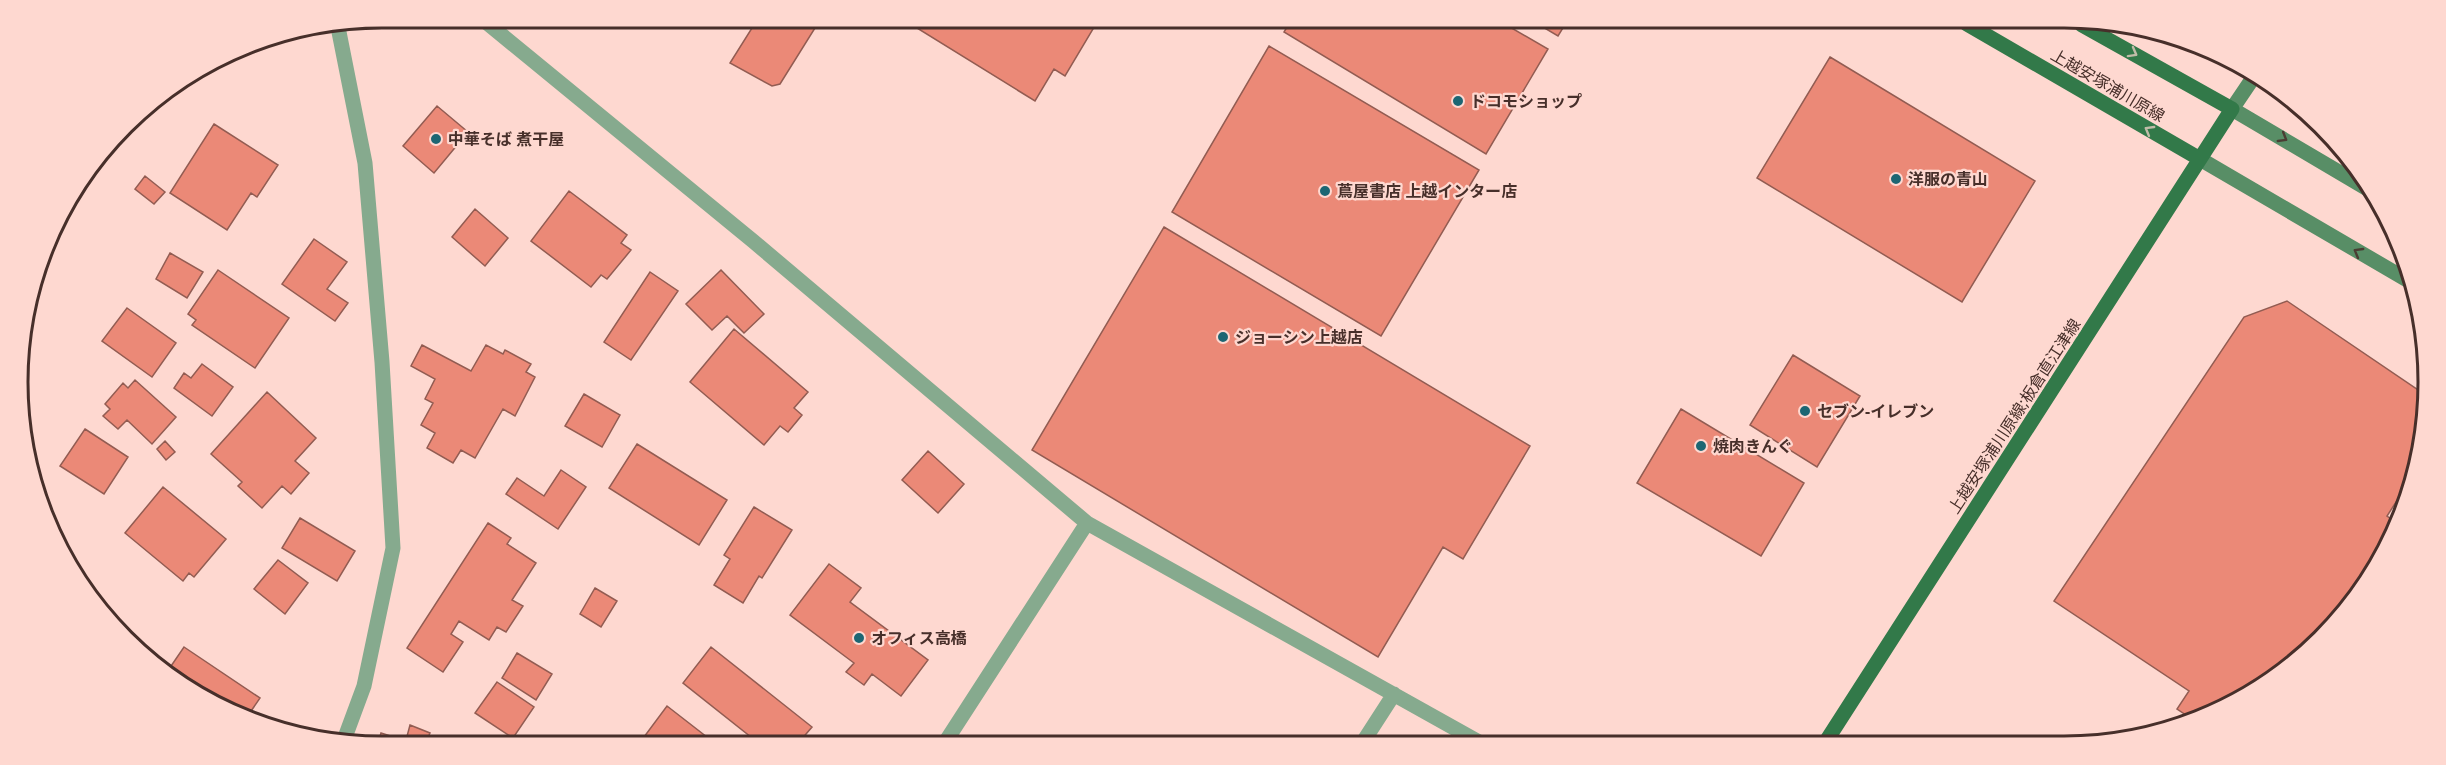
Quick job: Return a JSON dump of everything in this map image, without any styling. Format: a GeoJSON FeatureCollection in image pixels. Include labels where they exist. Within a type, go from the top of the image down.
{"type":"FeatureCollection","features":[{"type":"Feature","properties":{"kind":"main road","name":"上越安塚浦川原線"},"geometry":{"type":"LineString","coordinates":[[1974,28],[2200,159]]}},
{"type":"Feature","properties":{"kind":"main road"},"geometry":{"type":"LineString","coordinates":[[2090,29],[2232,109]]}},
{"type":"Feature","properties":{"kind":"main road","name":"上越安塚浦川原線;板倉直江津線"},"geometry":{"type":"LineString","coordinates":[[1829,736],[2232,109]]}},
{"type":"Feature","properties":{"kind":"street"},"geometry":{"type":"LineString","coordinates":[[493,28],[753,241],[1087,523],[1468,736]]}},
{"type":"Feature","properties":{"kind":"street"},"geometry":{"type":"LineString","coordinates":[[339,32],[365,163],[382,362],[393,548],[364,686],[346,734]]}},
{"type":"Feature","properties":{"kind":"street"},"geometry":{"type":"LineString","coordinates":[[2250,82],[2232,109],[2355,181]]}},
{"type":"Feature","properties":{"kind":"street"},"geometry":{"type":"LineString","coordinates":[[2200,159],[2401,276]]}},
{"type":"Feature","properties":{"kind":"street"},"geometry":{"type":"LineString","coordinates":[[949,736],[1087,523]]}},
{"type":"Feature","properties":{"kind":"street"},"geometry":{"type":"LineString","coordinates":[[1367,736],[1394,694]]}},
{"type":"Feature","properties":{"kind":"building"},"geometry":{"type":"Polygon","coordinates":[[[752,28],[815,28],[780,84],[772,86],[730,63],[752,28]]]}},
{"type":"Feature","properties":{"kind":"building"},"geometry":{"type":"Polygon","coordinates":[[[917,28],[1093,29],[1065,76],[1054,69],[1035,101],[917,28]]]}},
{"type":"Feature","properties":{"kind":"building","name":"ドコモショップ"},"geometry":{"type":"Polygon","coordinates":[[[1286,28],[1512,28],[1548,49],[1486,154],[1284,32],[1286,28]]]}},
{"type":"Feature","properties":{"kind":"building"},"geometry":{"type":"Polygon","coordinates":[[[1544,28],[1563,28],[1558,36],[1544,28]]]}},
{"type":"Feature","properties":{"kind":"building","name":"蔦屋書店 上越インター店"},"geometry":{"type":"Polygon","coordinates":[[[1269,46],[1479,170],[1381,336],[1172,212],[1269,46]]]}},
{"type":"Feature","properties":{"kind":"building","name":"洋服の青山"},"geometry":{"type":"Polygon","coordinates":[[[1830,57],[2035,181],[1962,302],[1757,178],[1830,57]]]}},
{"type":"Feature","properties":{"kind":"building","name":"中華そば 煮干屋"},"geometry":{"type":"Polygon","coordinates":[[[437,106],[468,132],[434,173],[403,146],[437,106]]]}},
{"type":"Feature","properties":{"kind":"building"},"geometry":{"type":"Polygon","coordinates":[[[214,124],[278,165],[257,197],[251,193],[227,230],[170,193],[214,124]]]}},
{"type":"Feature","properties":{"kind":"building"},"geometry":{"type":"Polygon","coordinates":[[[145,176],[165,192],[154,204],[135,189],[145,176]]]}},
{"type":"Feature","properties":{"kind":"building"},"geometry":{"type":"Polygon","coordinates":[[[569,191],[627,235],[621,243],[631,250],[607,279],[601,275],[591,287],[531,241],[569,191]]]}},
{"type":"Feature","properties":{"kind":"building"},"geometry":{"type":"Polygon","coordinates":[[[475,209],[508,238],[485,266],[452,237],[475,209]]]}},
{"type":"Feature","properties":{"kind":"building","name":"ジョーシン上越店"},"geometry":{"type":"Polygon","coordinates":[[[1164,227],[1530,446],[1463,559],[1443,547],[1378,657],[1032,450],[1164,227]]]}},
{"type":"Feature","properties":{"kind":"building"},"geometry":{"type":"Polygon","coordinates":[[[314,239],[347,262],[327,289],[348,303],[335,321],[282,284],[314,239]]]}},
{"type":"Feature","properties":{"kind":"building"},"geometry":{"type":"Polygon","coordinates":[[[170,253],[203,272],[187,298],[156,279],[170,253]]]}},
{"type":"Feature","properties":{"kind":"building"},"geometry":{"type":"Polygon","coordinates":[[[218,270],[289,318],[255,368],[192,325],[196,320],[188,314],[218,270]]]}},
{"type":"Feature","properties":{"kind":"building"},"geometry":{"type":"Polygon","coordinates":[[[721,270],[764,314],[744,333],[727,316],[712,330],[686,304],[721,270]]]}},
{"type":"Feature","properties":{"kind":"building"},"geometry":{"type":"Polygon","coordinates":[[[650,272],[678,291],[631,360],[604,342],[650,272]]]}},
{"type":"Feature","properties":{"kind":"building"},"geometry":{"type":"Polygon","coordinates":[[[2287,301],[2418,390],[2411,452],[2399,496],[2387,516],[2391,519],[2381,539],[2358,579],[2330,616],[2297,649],[2260,677],[2220,700],[2186,715],[2177,709],[2189,691],[2054,601],[2244,317],[2287,301]]]}},
{"type":"Feature","properties":{"kind":"building"},"geometry":{"type":"Polygon","coordinates":[[[127,308],[176,343],[152,377],[102,341],[127,308]]]}},
{"type":"Feature","properties":{"kind":"building"},"geometry":{"type":"Polygon","coordinates":[[[734,329],[808,392],[794,408],[802,415],[788,432],[780,426],[764,445],[690,382],[734,329]]]}},
{"type":"Feature","properties":{"kind":"building"},"geometry":{"type":"Polygon","coordinates":[[[422,345],[471,371],[486,345],[503,354],[505,350],[531,364],[526,372],[535,377],[515,416],[503,409],[475,458],[461,450],[453,463],[427,448],[435,433],[421,425],[433,403],[425,399],[435,379],[411,366],[422,345]]]}},
{"type":"Feature","properties":{"kind":"building","name":"セブン-イレブン"},"geometry":{"type":"Polygon","coordinates":[[[1793,355],[1860,396],[1817,467],[1750,425],[1793,355]]]}},
{"type":"Feature","properties":{"kind":"building"},"geometry":{"type":"Polygon","coordinates":[[[202,364],[233,387],[212,416],[174,388],[184,373],[191,378],[202,364]]]}},
{"type":"Feature","properties":{"kind":"building"},"geometry":{"type":"Polygon","coordinates":[[[135,380],[176,417],[152,444],[127,420],[118,429],[103,416],[110,409],[105,404],[123,383],[128,388],[135,380]]]}},
{"type":"Feature","properties":{"kind":"building"},"geometry":{"type":"Polygon","coordinates":[[[267,392],[316,438],[295,461],[309,473],[291,494],[282,486],[262,508],[238,486],[242,482],[211,454],[267,392]]]}},
{"type":"Feature","properties":{"kind":"building"},"geometry":{"type":"Polygon","coordinates":[[[584,394],[620,415],[602,447],[565,426],[584,394]]]}},
{"type":"Feature","properties":{"kind":"building","name":"焼肉きんぐ"},"geometry":{"type":"Polygon","coordinates":[[[1681,409],[1804,483],[1761,556],[1637,483],[1681,409]]]}},
{"type":"Feature","properties":{"kind":"building"},"geometry":{"type":"Polygon","coordinates":[[[85,429],[128,457],[104,494],[60,466],[85,429]]]}},
{"type":"Feature","properties":{"kind":"building"},"geometry":{"type":"Polygon","coordinates":[[[165,441],[175,452],[166,460],[157,449],[165,441]]]}},
{"type":"Feature","properties":{"kind":"building"},"geometry":{"type":"Polygon","coordinates":[[[637,444],[727,500],[699,545],[609,488],[637,444]]]}},
{"type":"Feature","properties":{"kind":"building"},"geometry":{"type":"Polygon","coordinates":[[[928,451],[964,484],[938,513],[902,480],[928,451]]]}},
{"type":"Feature","properties":{"kind":"building"},"geometry":{"type":"Polygon","coordinates":[[[561,470],[586,487],[558,529],[506,494],[517,478],[544,496],[561,470]]]}},
{"type":"Feature","properties":{"kind":"building"},"geometry":{"type":"Polygon","coordinates":[[[163,487],[226,539],[194,577],[189,573],[183,581],[125,533],[163,487]]]}},
{"type":"Feature","properties":{"kind":"building"},"geometry":{"type":"Polygon","coordinates":[[[754,507],[792,530],[762,578],[759,576],[743,603],[714,585],[730,559],[724,555],[754,507]]]}},
{"type":"Feature","properties":{"kind":"building"},"geometry":{"type":"Polygon","coordinates":[[[300,518],[355,551],[337,581],[282,548],[300,518]]]}},
{"type":"Feature","properties":{"kind":"building"},"geometry":{"type":"Polygon","coordinates":[[[488,523],[511,538],[507,544],[536,563],[512,600],[523,606],[506,632],[497,627],[489,640],[459,621],[451,634],[463,642],[443,672],[407,648],[488,523]]]}},
{"type":"Feature","properties":{"kind":"building"},"geometry":{"type":"Polygon","coordinates":[[[278,560],[308,583],[285,614],[254,589],[278,560]]]}},
{"type":"Feature","properties":{"kind":"building","name":"オフィス高橋"},"geometry":{"type":"Polygon","coordinates":[[[829,564],[861,588],[850,602],[928,660],[901,696],[872,674],[864,685],[846,672],[854,663],[790,615],[829,564]]]}},
{"type":"Feature","properties":{"kind":"building"},"geometry":{"type":"Polygon","coordinates":[[[595,588],[617,601],[601,627],[580,614],[595,588]]]}},
{"type":"Feature","properties":{"kind":"building"},"geometry":{"type":"Polygon","coordinates":[[[184,647],[260,698],[251,711],[205,689],[171,666],[184,647]]]}},
{"type":"Feature","properties":{"kind":"building"},"geometry":{"type":"Polygon","coordinates":[[[711,647],[812,727],[804,736],[750,736],[683,683],[711,647]]]}},
{"type":"Feature","properties":{"kind":"building"},"geometry":{"type":"Polygon","coordinates":[[[517,653],[552,674],[536,700],[502,678],[517,653]]]}},
{"type":"Feature","properties":{"kind":"building"},"geometry":{"type":"Polygon","coordinates":[[[497,682],[534,707],[514,736],[510,736],[475,713],[497,682]]]}},
{"type":"Feature","properties":{"kind":"building"},"geometry":{"type":"Polygon","coordinates":[[[667,706],[706,736],[645,736],[667,706]]]}},
{"type":"Feature","properties":{"kind":"building"},"geometry":{"type":"Polygon","coordinates":[[[410,725],[430,733],[429,736],[407,736],[410,725]]]}},
{"type":"Feature","properties":{"kind":"place","name":"ドコモショップ"},"geometry":{"type":"Point","coordinates":[1458,101]}},
{"type":"Feature","properties":{"kind":"place","name":"中華そば 煮干屋"},"geometry":{"type":"Point","coordinates":[436,139]}},
{"type":"Feature","properties":{"kind":"place","name":"洋服の青山"},"geometry":{"type":"Point","coordinates":[1896,179]}},
{"type":"Feature","properties":{"kind":"place","name":"蔦屋書店 上越インター店"},"geometry":{"type":"Point","coordinates":[1325,191]}},
{"type":"Feature","properties":{"kind":"place","name":"ジョーシン上越店"},"geometry":{"type":"Point","coordinates":[1223,337]}},
{"type":"Feature","properties":{"kind":"place","name":"セブン-イレブン"},"geometry":{"type":"Point","coordinates":[1805,411]}},
{"type":"Feature","properties":{"kind":"place","name":"焼肉きんぐ"},"geometry":{"type":"Point","coordinates":[1701,446]}},
{"type":"Feature","properties":{"kind":"place","name":"オフィス高橋"},"geometry":{"type":"Point","coordinates":[859,638]}}]}
